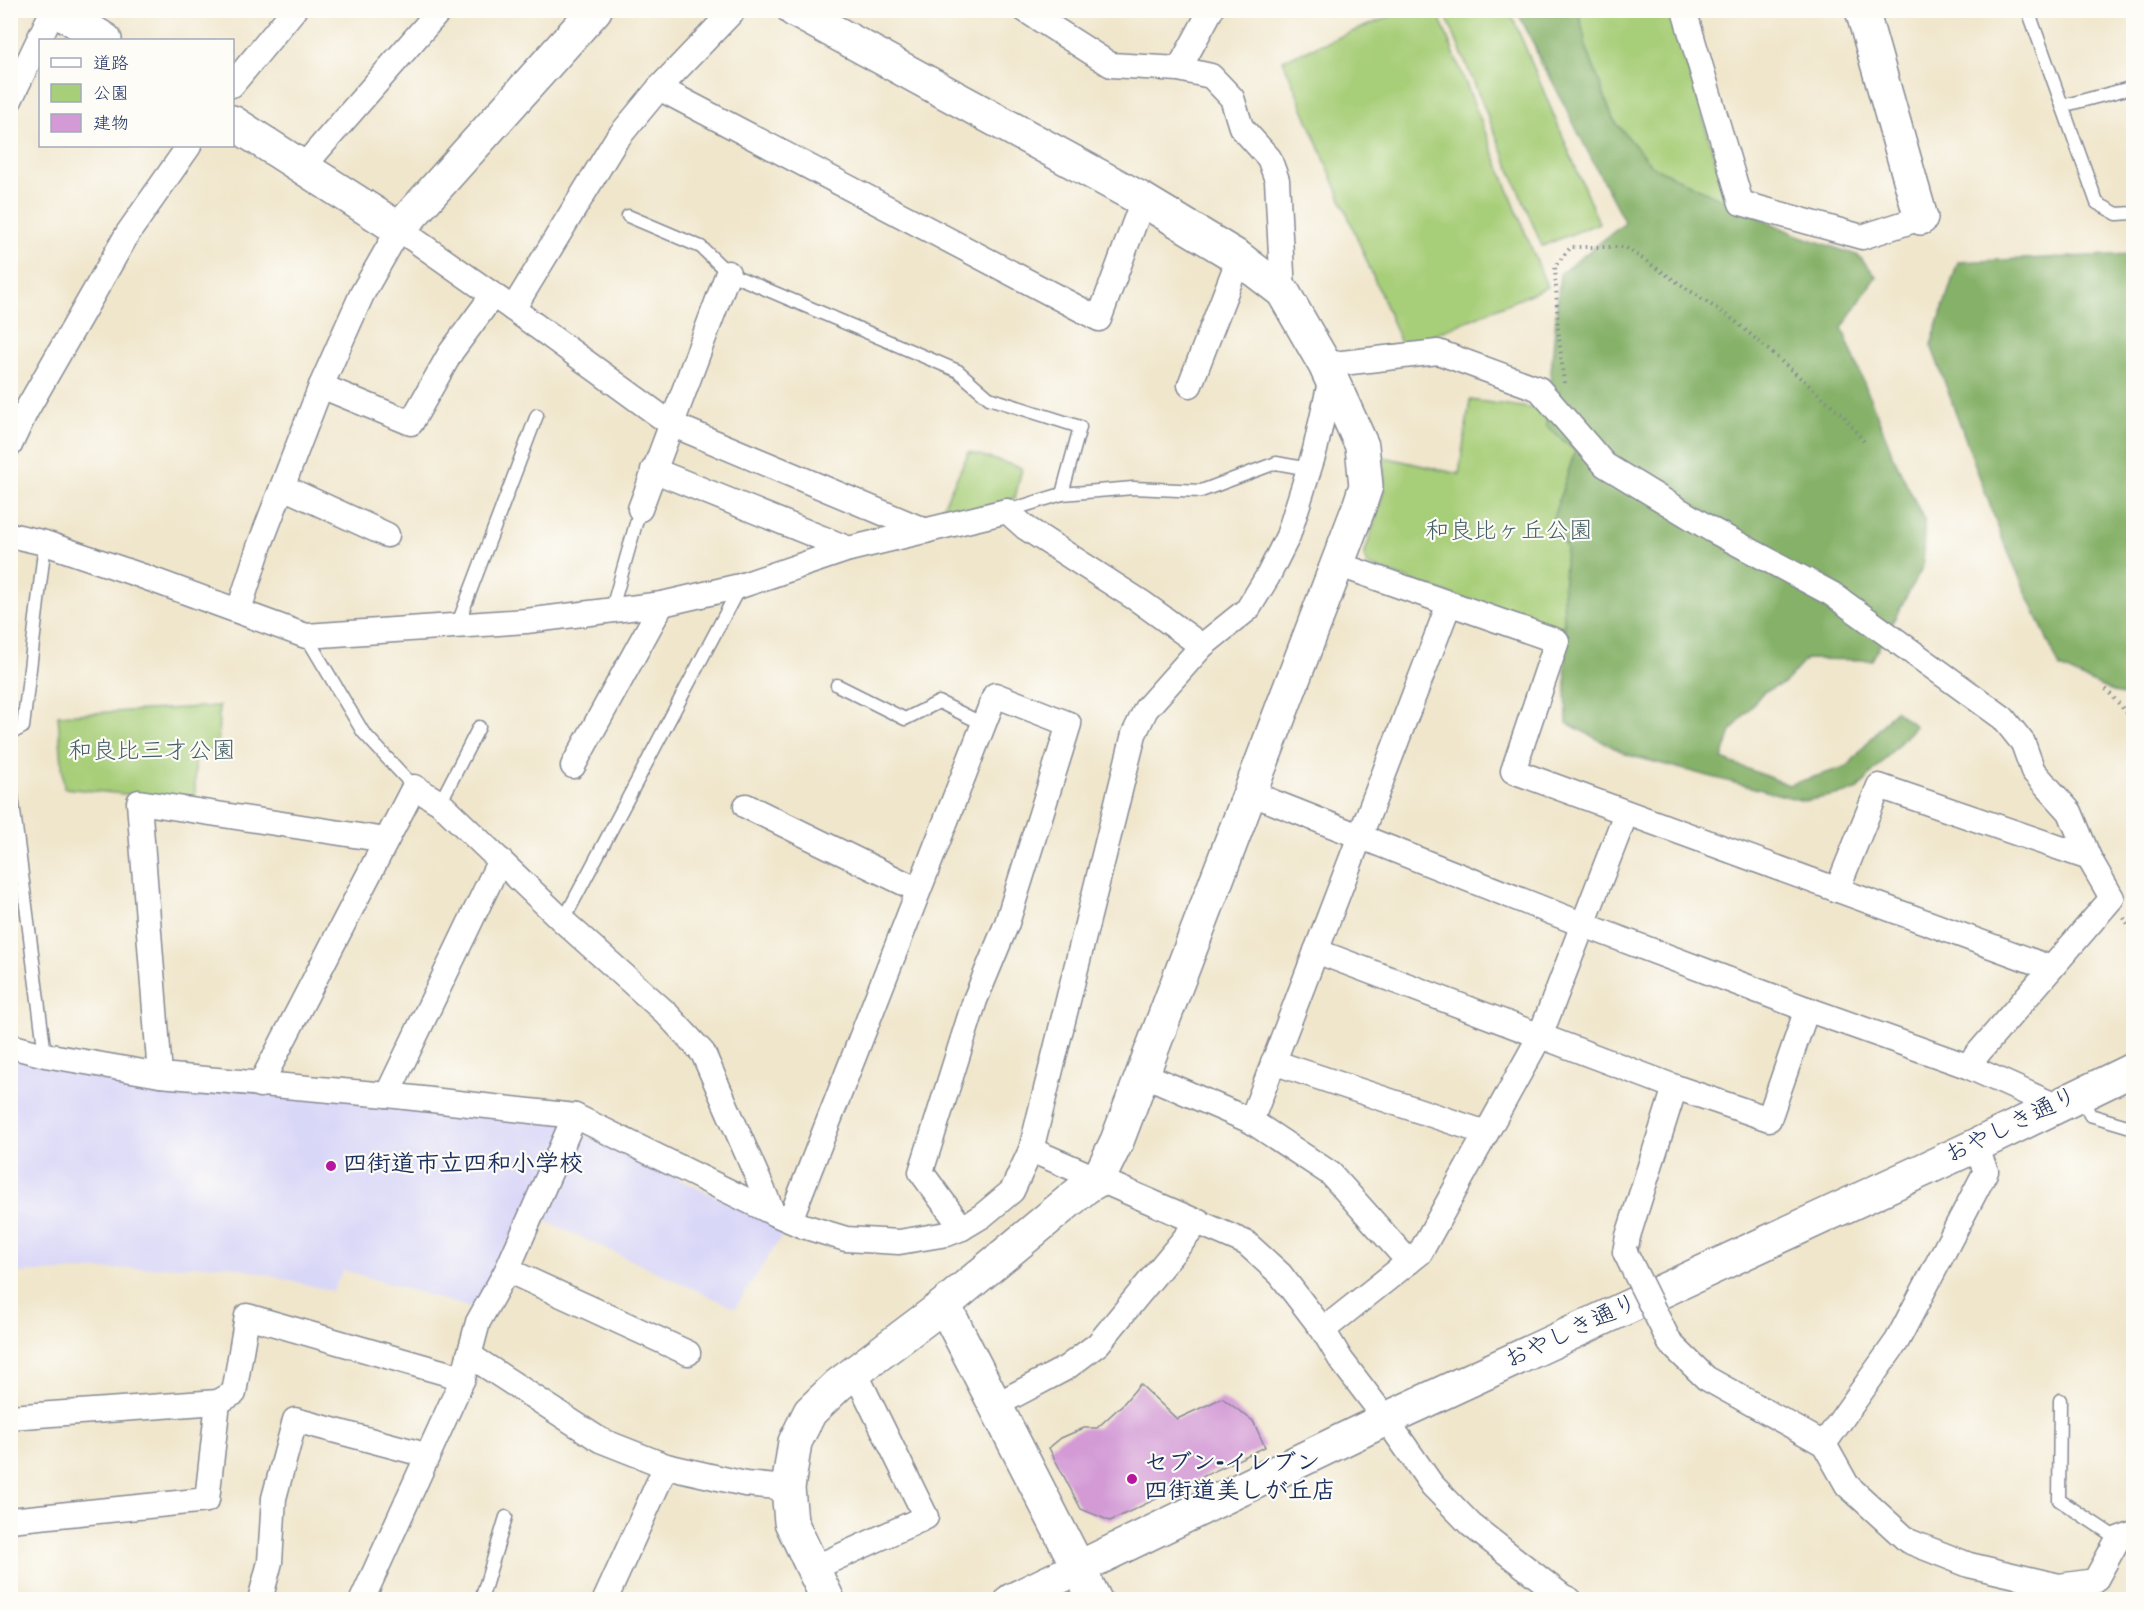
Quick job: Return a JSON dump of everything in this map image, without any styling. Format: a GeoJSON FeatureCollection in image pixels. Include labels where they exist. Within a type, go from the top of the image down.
{"type":"FeatureCollection","features":[{"type":"Feature","properties":{"kind":"street"},"geometry":{"type":"LineString","coordinates":[[39,39],[53,10]]}},
{"type":"Feature","properties":{"kind":"street"},"geometry":{"type":"LineString","coordinates":[[58,10],[103,39]]}},
{"type":"Feature","properties":{"kind":"street"},"geometry":{"type":"LineString","coordinates":[[234,83],[294,10]]}},
{"type":"Feature","properties":{"kind":"street"},"geometry":{"type":"LineString","coordinates":[[303,167],[440,10]]}},
{"type":"Feature","properties":{"kind":"street"},"geometry":{"type":"LineString","coordinates":[[239,610],[259,547],[321,386],[362,294],[399,229],[595,10]]}},
{"type":"Feature","properties":{"kind":"street"},"geometry":{"type":"LineString","coordinates":[[321,386],[411,423],[451,352],[503,302],[616,140],[659,88],[734,10]]}},
{"type":"Feature","properties":{"kind":"street"},"geometry":{"type":"LineString","coordinates":[[794,10],[1143,200],[1239,258],[1282,292],[1328,372],[1362,446],[1366,486],[1143,1074],[1117,1141],[1098,1180],[1086,1187],[944,1305],[838,1385],[810,1412],[795,1442],[788,1488],[791,1522],[828,1599]]}},
{"type":"Feature","properties":{"kind":"street"},"geometry":{"type":"LineString","coordinates":[[1025,10],[1111,65],[1179,69],[1211,76],[1232,98],[1241,127],[1269,158],[1277,180],[1282,292]]}},
{"type":"Feature","properties":{"kind":"street"},"geometry":{"type":"LineString","coordinates":[[1179,69],[1211,10]]}},
{"type":"Feature","properties":{"kind":"street"},"geometry":{"type":"LineString","coordinates":[[1684,10],[1741,204],[1862,237],[1921,218],[1862,10]]}},
{"type":"Feature","properties":{"kind":"street"},"geometry":{"type":"LineString","coordinates":[[10,100],[39,39]]}},
{"type":"Feature","properties":{"kind":"street"},"geometry":{"type":"LineString","coordinates":[[659,88],[1100,319],[1143,200]]}},
{"type":"Feature","properties":{"kind":"street"},"geometry":{"type":"LineString","coordinates":[[234,123],[399,229],[671,424],[926,531]]}},
{"type":"Feature","properties":{"kind":"street"},"geometry":{"type":"LineString","coordinates":[[10,445],[26,411],[117,252],[188,147]]}},
{"type":"Feature","properties":{"kind":"street"},"geometry":{"type":"LineString","coordinates":[[1190,385],[1239,258]]}},
{"type":"Feature","properties":{"kind":"street"},"geometry":{"type":"LineString","coordinates":[[640,509],[728,273]]}},
{"type":"Feature","properties":{"kind":"street"},"geometry":{"type":"LineString","coordinates":[[1328,372],[1438,352],[1539,389],[1605,465],[1712,530],[1832,594],[2003,718],[2023,743],[2033,771],[2070,812],[2089,858],[2112,898],[1967,1066]]}},
{"type":"Feature","properties":{"kind":"street"},"geometry":{"type":"LineString","coordinates":[[10,1046],[45,1055],[160,1075],[387,1095],[575,1116],[782,1217],[846,1239],[899,1242],[948,1234],[962,1228],[982,1216],[1012,1191],[1031,1150],[1134,734],[1146,709],[1202,646],[1248,609],[1268,576],[1288,536],[1309,469],[1328,372]]}},
{"type":"Feature","properties":{"kind":"street"},"geometry":{"type":"LineString","coordinates":[[653,470],[849,549]]}},
{"type":"Feature","properties":{"kind":"street"},"geometry":{"type":"LineString","coordinates":[[283,487],[387,535]]}},
{"type":"Feature","properties":{"kind":"street"},"geometry":{"type":"LineString","coordinates":[[10,535],[45,543],[239,610],[306,636],[526,621],[663,604],[740,585],[849,549],[1007,511],[1026,528],[1142,603],[1202,646]]}},
{"type":"Feature","properties":{"kind":"street"},"geometry":{"type":"LineString","coordinates":[[1337,564],[1557,641],[1513,771],[2051,968]]}},
{"type":"Feature","properties":{"kind":"street"},"geometry":{"type":"LineString","coordinates":[[573,766],[663,604]]}},
{"type":"Feature","properties":{"kind":"street"},"geometry":{"type":"LineString","coordinates":[[1251,1121],[1449,604]]}},
{"type":"Feature","properties":{"kind":"street"},"geometry":{"type":"LineString","coordinates":[[782,1217],[918,890],[995,695],[1069,723],[1007,923],[975,1000],[921,1172],[962,1228]]}},
{"type":"Feature","properties":{"kind":"street"},"geometry":{"type":"LineString","coordinates":[[1837,890],[1879,786],[2089,858]]}},
{"type":"Feature","properties":{"kind":"street"},"geometry":{"type":"LineString","coordinates":[[260,1085],[414,787],[440,803],[562,921],[666,1013],[702,1053],[782,1217]]}},
{"type":"Feature","properties":{"kind":"street"},"geometry":{"type":"LineString","coordinates":[[1250,793],[1584,925],[1807,1009],[2068,1100]]}},
{"type":"Feature","properties":{"kind":"street"},"geometry":{"type":"LineString","coordinates":[[160,1075],[139,802],[386,840]]}},
{"type":"Feature","properties":{"kind":"street"},"geometry":{"type":"LineString","coordinates":[[746,806],[918,890]]}},
{"type":"Feature","properties":{"kind":"street"},"geometry":{"type":"LineString","coordinates":[[1323,1330],[1420,1253],[1540,1036],[1626,813]]}},
{"type":"Feature","properties":{"kind":"street"},"geometry":{"type":"LineString","coordinates":[[387,1095],[500,860]]}},
{"type":"Feature","properties":{"kind":"street"},"geometry":{"type":"LineString","coordinates":[[1316,951],[1675,1087],[1769,1119],[1807,1009]]}},
{"type":"Feature","properties":{"kind":"street"},"geometry":{"type":"LineString","coordinates":[[1273,1062],[1486,1133]]}},
{"type":"Feature","properties":{"kind":"street","name":"おやしき通り"},"geometry":{"type":"LineString","coordinates":[[1012,1599],[1386,1419],[1975,1146],[2133,1069]]}},
{"type":"Feature","properties":{"kind":"street"},"geometry":{"type":"LineString","coordinates":[[1143,1074],[1251,1121],[1331,1174],[1409,1262]]}},
{"type":"Feature","properties":{"kind":"street"},"geometry":{"type":"LineString","coordinates":[[1675,1087],[1625,1252],[1670,1343],[1706,1378],[1824,1444],[1847,1485],[1908,1541],[1970,1565],[2059,1586],[2095,1581],[2126,1536]]}},
{"type":"Feature","properties":{"kind":"street"},"geometry":{"type":"LineString","coordinates":[[362,1599],[463,1378],[478,1322],[507,1270],[575,1116]]}},
{"type":"Feature","properties":{"kind":"street"},"geometry":{"type":"LineString","coordinates":[[1824,1444],[1897,1341],[1986,1171],[1975,1146]]}},
{"type":"Feature","properties":{"kind":"street"},"geometry":{"type":"LineString","coordinates":[[1031,1150],[1246,1243],[1280,1274],[1323,1330],[1341,1360],[1432,1485],[1471,1526],[1565,1598]]}},
{"type":"Feature","properties":{"kind":"street"},"geometry":{"type":"LineString","coordinates":[[994,1406],[1066,1368],[1098,1344],[1199,1221]]}},
{"type":"Feature","properties":{"kind":"street"},"geometry":{"type":"LineString","coordinates":[[507,1270],[688,1353]]}},
{"type":"Feature","properties":{"kind":"street"},"geometry":{"type":"LineString","coordinates":[[944,1305],[1095,1599]]}},
{"type":"Feature","properties":{"kind":"street"},"geometry":{"type":"LineString","coordinates":[[10,1417],[218,1402],[234,1393],[247,1317],[463,1378]]}},
{"type":"Feature","properties":{"kind":"street"},"geometry":{"type":"LineString","coordinates":[[470,1355],[600,1440],[666,1466],[745,1484],[788,1488]]}},
{"type":"Feature","properties":{"kind":"street"},"geometry":{"type":"LineString","coordinates":[[812,1569],[926,1517],[855,1372]]}},
{"type":"Feature","properties":{"kind":"street"},"geometry":{"type":"LineString","coordinates":[[10,1520],[207,1500],[218,1402]]}},
{"type":"Feature","properties":{"kind":"street"},"geometry":{"type":"LineString","coordinates":[[260,1599],[270,1562],[274,1498],[295,1420],[426,1455]]}},
{"type":"Feature","properties":{"kind":"street"},"geometry":{"type":"LineString","coordinates":[[605,1599],[666,1466]]}},
{"type":"Feature","properties":{"kind":"lane"},"geometry":{"type":"LineString","coordinates":[[2028,10],[2097,203],[2117,214],[2133,213]]}},
{"type":"Feature","properties":{"kind":"lane"},"geometry":{"type":"LineString","coordinates":[[2062,106],[2133,87]]}},
{"type":"Feature","properties":{"kind":"lane"},"geometry":{"type":"LineString","coordinates":[[628,216],[701,247],[728,273],[958,371],[989,398],[1080,427],[1062,494]]}},
{"type":"Feature","properties":{"kind":"lane"},"geometry":{"type":"LineString","coordinates":[[457,626],[537,415]]}},
{"type":"Feature","properties":{"kind":"lane"},"geometry":{"type":"LineString","coordinates":[[1007,511],[1062,494],[1133,488],[1202,491],[1276,463],[1309,469]]}},
{"type":"Feature","properties":{"kind":"lane"},"geometry":{"type":"LineString","coordinates":[[611,612],[640,509]]}},
{"type":"Feature","properties":{"kind":"lane"},"geometry":{"type":"LineString","coordinates":[[10,734],[23,727],[45,543]]}},
{"type":"Feature","properties":{"kind":"lane"},"geometry":{"type":"LineString","coordinates":[[562,921],[740,585]]}},
{"type":"Feature","properties":{"kind":"lane"},"geometry":{"type":"LineString","coordinates":[[306,636],[363,732],[414,787]]}},
{"type":"Feature","properties":{"kind":"lane"},"geometry":{"type":"LineString","coordinates":[[837,685],[905,719],[939,702],[983,724]]}},
{"type":"Feature","properties":{"kind":"lane"},"geometry":{"type":"LineString","coordinates":[[440,803],[479,726]]}},
{"type":"Feature","properties":{"kind":"lane"},"geometry":{"type":"LineString","coordinates":[[10,780],[45,1055]]}},
{"type":"Feature","properties":{"kind":"lane"},"geometry":{"type":"LineString","coordinates":[[2068,1100],[2091,1114],[2133,1128]]}},
{"type":"Feature","properties":{"kind":"lane"},"geometry":{"type":"LineString","coordinates":[[2060,1400],[2059,1500],[2126,1536]]}},
{"type":"Feature","properties":{"kind":"lane"},"geometry":{"type":"LineString","coordinates":[[481,1599],[506,1516]]}},
{"type":"Feature","properties":{"kind":"path"},"geometry":{"type":"LineString","coordinates":[[1569,423],[1558,328],[1555,266],[1571,247],[1625,247],[1735,321],[1844,415],[1865,443]]}},
{"type":"Feature","properties":{"kind":"path"},"geometry":{"type":"LineString","coordinates":[[2106,689],[2133,721]]}},
{"type":"Feature","properties":{"kind":"shaded area","name":"四街道市立四和小学校"},"geometry":{"type":"Polygon","coordinates":[[[10,1053],[556,1121],[786,1230],[735,1308],[524,1211],[474,1309],[343,1270],[333,1291],[226,1265],[11,1273],[10,1053]]]}},
{"type":"Feature","properties":{"kind":"green space"},"geometry":{"type":"Polygon","coordinates":[[[1403,11],[1437,11],[1547,287],[1403,348],[1283,60],[1403,11]]]}},
{"type":"Feature","properties":{"kind":"green space"},"geometry":{"type":"Polygon","coordinates":[[[1444,11],[1510,11],[1599,223],[1542,246],[1444,11]]]}},
{"type":"Feature","properties":{"kind":"green space"},"geometry":{"type":"Polygon","coordinates":[[[1517,11],[1579,11],[1586,46],[1613,119],[1652,166],[1792,233],[1859,256],[1876,276],[1842,328],[1895,460],[1924,520],[1923,566],[1872,660],[1806,659],[1785,683],[1763,692],[1731,731],[1722,759],[1789,785],[1848,766],[1895,710],[1915,726],[1856,791],[1804,801],[1628,755],[1567,723],[1563,591],[1566,548],[1552,521],[1575,451],[1546,426],[1560,274],[1625,223],[1517,11]]]}},
{"type":"Feature","properties":{"kind":"green space"},"geometry":{"type":"Polygon","coordinates":[[[1525,11],[1672,11],[1734,224],[1595,139],[1540,64],[1525,11]]]}},
{"type":"Feature","properties":{"kind":"green space"},"geometry":{"type":"Polygon","coordinates":[[[2134,254],[2133,701],[2060,668],[2002,538],[1931,345],[1958,262],[2134,254]]]}},
{"type":"Feature","properties":{"kind":"green space","name":"和良比ヶ丘公園"},"geometry":{"type":"Polygon","coordinates":[[[1470,400],[1544,410],[1604,487],[1561,633],[1367,565],[1364,556],[1384,490],[1384,457],[1459,474],[1470,400]]]}},
{"type":"Feature","properties":{"kind":"green space"},"geometry":{"type":"Polygon","coordinates":[[[969,452],[1022,468],[1015,498],[937,519],[969,452]]]}},
{"type":"Feature","properties":{"kind":"green space","name":"和良比三才公園"},"geometry":{"type":"Polygon","coordinates":[[[219,706],[218,751],[195,751],[195,801],[64,788],[58,715],[219,706]]]}},
{"type":"Feature","properties":{"kind":"building","name":"セブン-イレブン 四街道美しが丘店"},"geometry":{"type":"Polygon","coordinates":[[[1140,1384],[1177,1419],[1222,1398],[1253,1421],[1265,1447],[1110,1521],[1081,1509],[1049,1448],[1061,1438],[1084,1428],[1097,1428],[1123,1404],[1140,1384]]]}},
{"type":"Feature","properties":{"kind":"place","name":"四街道市立四和小学校"},"geometry":{"type":"Point","coordinates":[331,1166]}},
{"type":"Feature","properties":{"kind":"place","name":"セブン-イレブン 四街道美しが丘店"},"geometry":{"type":"Point","coordinates":[1132,1479]}}]}
